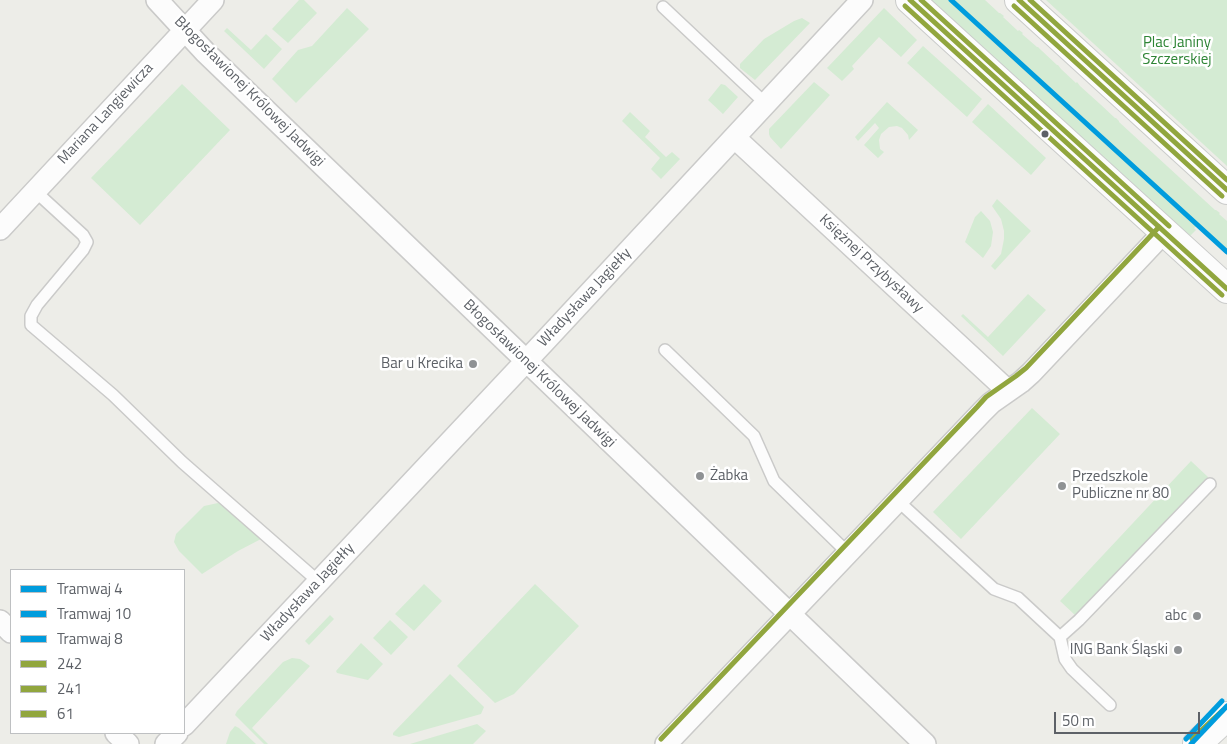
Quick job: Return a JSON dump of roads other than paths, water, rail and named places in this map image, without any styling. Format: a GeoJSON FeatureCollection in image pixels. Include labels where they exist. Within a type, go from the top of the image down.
{"type":"FeatureCollection","features":[{"type":"Feature","properties":{"kind":"street","name":"Błogosławionej Królowej Jadwigi"},"geometry":{"type":"LineString","coordinates":[[157,0],[212,58],[925,744]]}},
{"type":"Feature","properties":{"kind":"street","name":"Mariana Langiewicza"},"geometry":{"type":"LineString","coordinates":[[0,229],[213,0]]}},
{"type":"Feature","properties":{"kind":"street","name":"Władysława Jagiełły"},"geometry":{"type":"LineString","coordinates":[[185,724],[862,0]]}},
{"type":"Feature","properties":{"kind":"street"},"geometry":{"type":"LineString","coordinates":[[910,0],[1227,289]]}},
{"type":"Feature","properties":{"kind":"street"},"geometry":{"type":"LineString","coordinates":[[1019,0],[1227,190]]}},
{"type":"Feature","properties":{"kind":"street","name":"Księżnej Przybysławy"},"geometry":{"type":"LineString","coordinates":[[735,138],[1008,391]]}},
{"type":"Feature","properties":{"kind":"street"},"geometry":{"type":"LineString","coordinates":[[666,744],[987,407],[1031,373],[1164,232]]}},
{"type":"Feature","properties":{"kind":"street"},"geometry":{"type":"LineString","coordinates":[[0,621],[10,631]]}},
{"type":"Feature","properties":{"kind":"street"},"geometry":{"type":"LineString","coordinates":[[1200,741],[1227,704]]}},
{"type":"Feature","properties":{"kind":"street"},"geometry":{"type":"LineString","coordinates":[[1200,741],[1227,716]]}},
{"type":"Feature","properties":{"kind":"street"},"geometry":{"type":"LineString","coordinates":[[117,734],[128,744]]}},
{"type":"Feature","properties":{"kind":"street"},"geometry":{"type":"LineString","coordinates":[[166,744],[175,734]]}},
{"type":"Feature","properties":{"kind":"lane"},"geometry":{"type":"LineString","coordinates":[[662,7],[766,104]]}},
{"type":"Feature","properties":{"kind":"lane"},"geometry":{"type":"LineString","coordinates":[[35,191],[84,235],[87,242],[83,250],[37,304],[31,316],[31,325],[113,396],[182,462],[319,582]]}},
{"type":"Feature","properties":{"kind":"lane"},"geometry":{"type":"LineString","coordinates":[[665,350],[754,436],[774,481],[848,553]]}},
{"type":"Feature","properties":{"kind":"lane"},"geometry":{"type":"LineString","coordinates":[[1060,637],[1079,620],[1210,484]]}},
{"type":"Feature","properties":{"kind":"lane"},"geometry":{"type":"LineString","coordinates":[[897,500],[994,589],[1018,598],[1060,637],[1065,659],[1072,669],[1110,705]]}},
{"type":"Feature","properties":{"kind":"tram line","name":"4"},"geometry":{"type":"LineString","coordinates":[[951,0],[1227,252]]}},
{"type":"Feature","properties":{"kind":"tram line","name":"8"},"geometry":{"type":"LineString","coordinates":[[1186,739],[1222,701]]}},
{"type":"Feature","properties":{"kind":"tram line","name":"10"},"geometry":{"type":"LineString","coordinates":[[1191,744],[1227,706]]}},
{"type":"Feature","properties":{"kind":"place","name":"Bar u Krecika"},"geometry":{"type":"Point","coordinates":[473,364]}},
{"type":"Feature","properties":{"kind":"place","name":"Żabka"},"geometry":{"type":"Point","coordinates":[700,476]}},
{"type":"Feature","properties":{"kind":"place","name":"Przedszkole Publiczne nr 80"},"geometry":{"type":"Point","coordinates":[1062,486]}},
{"type":"Feature","properties":{"kind":"place","name":"abc"},"geometry":{"type":"Point","coordinates":[1197,616]}},
{"type":"Feature","properties":{"kind":"place","name":"ING Bank Śląski"},"geometry":{"type":"Point","coordinates":[1178,650]}},
{"type":"Feature","properties":{"kind":"park label","name":"Plac Janiny Szczerskiej"},"geometry":{"type":"Point","coordinates":[1177,52]}}]}
